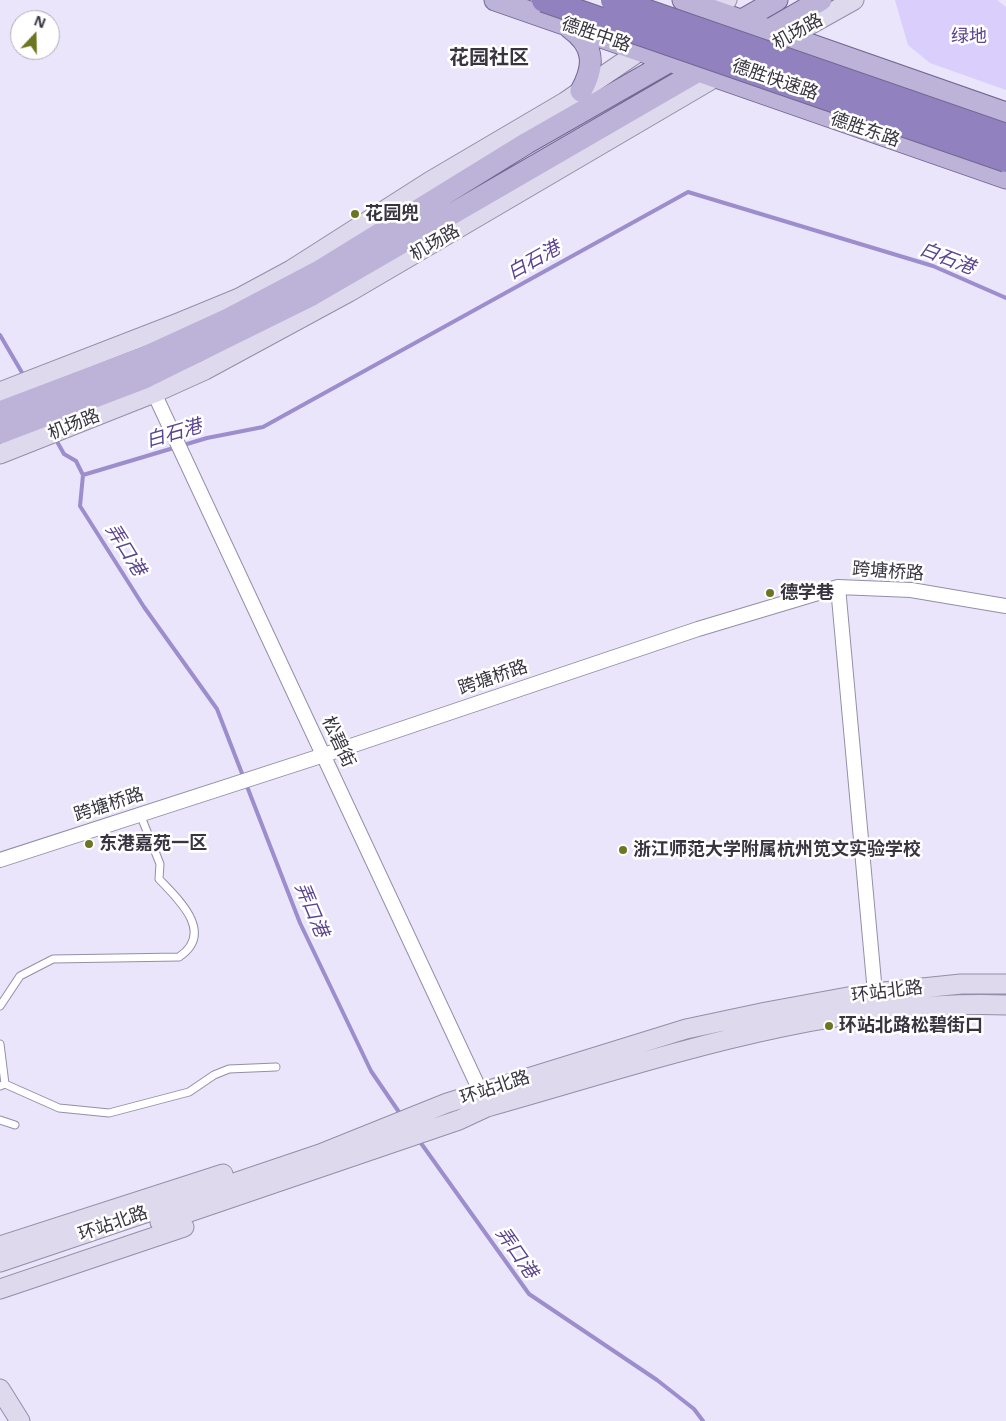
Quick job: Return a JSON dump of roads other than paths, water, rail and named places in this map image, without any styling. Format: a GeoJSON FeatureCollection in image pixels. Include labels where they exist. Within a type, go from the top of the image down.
{"type":"FeatureCollection","features":[{"type":"Feature","properties":{"kind":"highway","name":"德胜快速路"},"geometry":{"type":"LineString","coordinates":[[544,0],[1006,160]]}},
{"type":"Feature","properties":{"kind":"highway","name":"德胜快速路"},"geometry":{"type":"LineString","coordinates":[[613,0],[1006,136]]}},
{"type":"Feature","properties":{"kind":"main road","name":"德胜中路"},"geometry":{"type":"LineString","coordinates":[[495,0],[705,74]]}},
{"type":"Feature","properties":{"kind":"main road"},"geometry":{"type":"LineString","coordinates":[[683,0],[719,5],[744,21],[1006,113]]}},
{"type":"Feature","properties":{"kind":"main road","name":"机场路"},"geometry":{"type":"LineString","coordinates":[[114,359],[145,357],[228,319],[321,270],[527,143],[668,61],[744,21],[777,0]]}},
{"type":"Feature","properties":{"kind":"main road","name":"机场路"},"geometry":{"type":"LineString","coordinates":[[780,33],[821,0]]}},
{"type":"Feature","properties":{"kind":"main road","name":"机场路"},"geometry":{"type":"LineString","coordinates":[[13,411],[72,396],[154,393],[205,370],[349,292],[448,226],[705,74],[780,33],[854,0]]}},
{"type":"Feature","properties":{"kind":"main road","name":"机场路"},"geometry":{"type":"LineString","coordinates":[[72,396],[114,359],[239,298],[291,270],[428,182],[581,91],[639,50],[719,5]]}},
{"type":"Feature","properties":{"kind":"main road"},"geometry":{"type":"LineString","coordinates":[[566,25],[582,36],[588,48],[591,62],[589,76],[581,91]]}},
{"type":"Feature","properties":{"kind":"main road","name":"德胜东路"},"geometry":{"type":"LineString","coordinates":[[705,74],[1006,178]]}},
{"type":"Feature","properties":{"kind":"main road"},"geometry":{"type":"LineString","coordinates":[[495,143],[527,143]]}},
{"type":"Feature","properties":{"kind":"main road","name":"机场路"},"geometry":{"type":"LineString","coordinates":[[0,433],[13,411],[142,379],[448,226]]}},
{"type":"Feature","properties":{"kind":"main road","name":"机场路"},"geometry":{"type":"LineString","coordinates":[[0,454],[13,411]]}},
{"type":"Feature","properties":{"kind":"main road","name":"环站北路"},"geometry":{"type":"LineString","coordinates":[[0,1275],[459,1120],[484,1100],[686,1029],[766,1012],[876,993],[961,984],[1006,984]]}},
{"type":"Feature","properties":{"kind":"main road","name":"环站北路"},"geometry":{"type":"LineString","coordinates":[[0,1262],[320,1154],[447,1104],[484,1100],[735,1036],[829,1016],[912,1007],[1006,1005]]}},
{"type":"Feature","properties":{"kind":"main road"},"geometry":{"type":"LineString","coordinates":[[0,1246],[341,1134],[383,1128]]}},
{"type":"Feature","properties":{"kind":"main road"},"geometry":{"type":"LineString","coordinates":[[0,1289],[370,1163],[396,1142]]}},
{"type":"Feature","properties":{"kind":"main road"},"geometry":{"type":"LineString","coordinates":[[0,1389],[20,1421]]}},
{"type":"Feature","properties":{"kind":"street","name":"松碧街"},"geometry":{"type":"LineString","coordinates":[[154,393],[484,1100]]}},
{"type":"Feature","properties":{"kind":"street","name":"跨塘桥路"},"geometry":{"type":"LineString","coordinates":[[0,860],[324,755],[698,629],[838,587],[911,590],[1006,606]]}},
{"type":"Feature","properties":{"kind":"street"},"geometry":{"type":"LineString","coordinates":[[838,587],[876,993]]}},
{"type":"Feature","properties":{"kind":"lane"},"geometry":{"type":"LineString","coordinates":[[0,1006],[20,976],[53,959],[179,957],[190,950],[194,941],[193,923],[187,911],[159,878],[160,864],[140,814]]}},
{"type":"Feature","properties":{"kind":"lane"},"geometry":{"type":"LineString","coordinates":[[0,1044],[3,1085],[59,1108],[109,1113],[189,1092],[214,1075],[229,1069],[276,1067]]}},
{"type":"Feature","properties":{"kind":"lane"},"geometry":{"type":"LineString","coordinates":[[0,1120],[16,1125]]}},
{"type":"Feature","properties":{"kind":"waterway","name":"白石港"},"geometry":{"type":"LineString","coordinates":[[83,475],[207,438],[263,427],[688,192],[933,266],[1006,298]]}},
{"type":"Feature","properties":{"kind":"waterway","name":"弄口港"},"geometry":{"type":"LineString","coordinates":[[0,335],[24,376]]}},
{"type":"Feature","properties":{"kind":"waterway","name":"弄口港"},"geometry":{"type":"LineString","coordinates":[[55,438],[64,454],[76,461],[83,475],[80,506],[144,607],[217,709],[300,923],[371,1071],[401,1115]]}},
{"type":"Feature","properties":{"kind":"waterway","name":"弄口港"},"geometry":{"type":"LineString","coordinates":[[418,1139],[529,1294],[657,1380],[694,1409],[703,1421]]}},
{"type":"Feature","properties":{"kind":"place","name":"花园兜"},"geometry":{"type":"Point","coordinates":[355,214]}},
{"type":"Feature","properties":{"kind":"place","name":"德学巷"},"geometry":{"type":"Point","coordinates":[770,593]}},
{"type":"Feature","properties":{"kind":"place","name":"东港嘉苑一区"},"geometry":{"type":"Point","coordinates":[89,844]}},
{"type":"Feature","properties":{"kind":"place","name":"浙江师范大学附属杭州笕文实验学校"},"geometry":{"type":"Point","coordinates":[623,850]}},
{"type":"Feature","properties":{"kind":"place","name":"环站北路松碧街口"},"geometry":{"type":"Point","coordinates":[829,1026]}},
{"type":"Feature","properties":{"kind":"district","name":"花园社区"},"geometry":{"type":"Point","coordinates":[489,58]}},
{"type":"Feature","properties":{"kind":"park label","name":"绿地"},"geometry":{"type":"Point","coordinates":[969,37]}}]}
